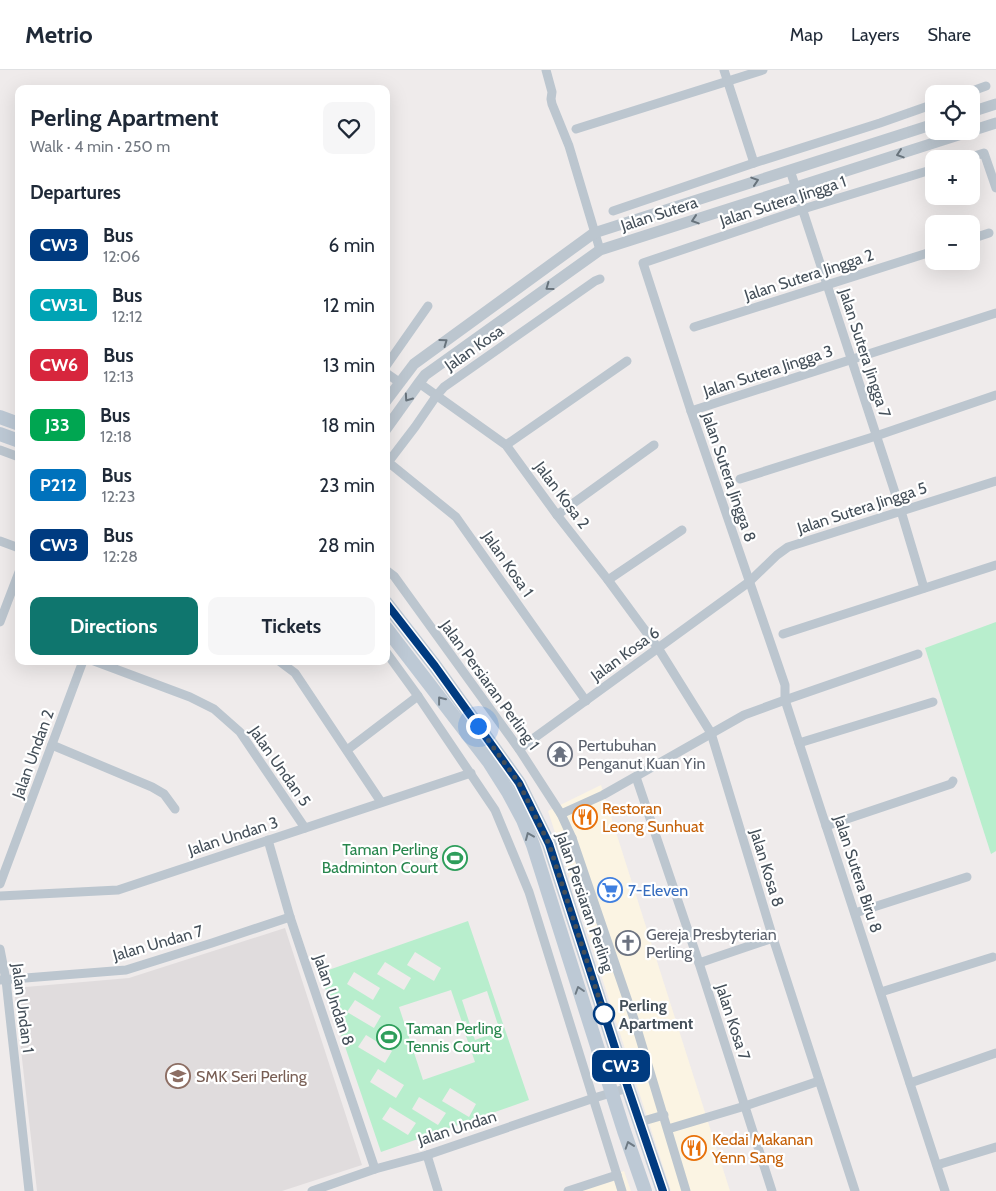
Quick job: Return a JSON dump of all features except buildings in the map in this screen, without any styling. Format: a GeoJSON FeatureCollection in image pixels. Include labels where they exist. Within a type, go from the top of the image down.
{"type":"FeatureCollection","features":[{"type":"Feature","properties":{"kind":"main road"},"geometry":{"type":"LineString","coordinates":[[0,417],[15,423]]}},
{"type":"Feature","properties":{"kind":"main road"},"geometry":{"type":"LineString","coordinates":[[0,434],[15,440]]}},
{"type":"Feature","properties":{"kind":"main road","name":"Jalan Persiaran Perling"},"geometry":{"type":"LineString","coordinates":[[390,607],[435,666],[519,783],[549,844],[663,1191]]}},
{"type":"Feature","properties":{"kind":"main road","name":"Jalan Persiaran Perling"},"geometry":{"type":"LineString","coordinates":[[390,633],[489,762],[523,820],[536,854],[645,1191]]}},
{"type":"Feature","properties":{"kind":"street"},"geometry":{"type":"LineString","coordinates":[[546,70],[552,92],[552,104],[569,146],[600,250]]}},
{"type":"Feature","properties":{"kind":"street"},"geometry":{"type":"LineString","coordinates":[[724,70],[754,163]]}},
{"type":"Feature","properties":{"kind":"street"},"geometry":{"type":"LineString","coordinates":[[576,129],[763,70]]}},
{"type":"Feature","properties":{"kind":"street"},"geometry":{"type":"LineString","coordinates":[[980,88],[986,86]]}},
{"type":"Feature","properties":{"kind":"street"},"geometry":{"type":"LineString","coordinates":[[980,109],[996,104]]}},
{"type":"Feature","properties":{"kind":"street"},"geometry":{"type":"LineString","coordinates":[[613,211],[925,107]]}},
{"type":"Feature","properties":{"kind":"street","name":"Jalan Sutera"},"geometry":{"type":"LineString","coordinates":[[390,423],[426,375],[600,250],[800,200],[996,123]]}},
{"type":"Feature","properties":{"kind":"street","name":"Jalan Sutera"},"geometry":{"type":"LineString","coordinates":[[390,394],[414,364],[594,233],[925,127]]}},
{"type":"Feature","properties":{"kind":"street"},"geometry":{"type":"LineString","coordinates":[[980,154],[984,153],[996,188]]}},
{"type":"Feature","properties":{"kind":"street","name":"Jalan Sutera Jingga 7"},"geometry":{"type":"LineString","coordinates":[[790,170],[901,511],[924,588]]}},
{"type":"Feature","properties":{"kind":"street","name":"Jalan Sutera Jingga 1"},"geometry":{"type":"LineString","coordinates":[[643,264],[800,200],[925,170]]}},
{"type":"Feature","properties":{"kind":"street"},"geometry":{"type":"LineString","coordinates":[[980,236],[990,233]]}},
{"type":"Feature","properties":{"kind":"street","name":"Jalan Sutera Jingga 2"},"geometry":{"type":"LineString","coordinates":[[694,328],[925,254]]}},
{"type":"Feature","properties":{"kind":"street","name":"Jalan Sutera Jingga 8"},"geometry":{"type":"LineString","coordinates":[[643,264],[785,685],[785,700]]}},
{"type":"Feature","properties":{"kind":"street","name":"Jalan Kosa"},"geometry":{"type":"LineString","coordinates":[[390,459],[415,427],[436,395],[444,387],[594,281],[600,279]]}},
{"type":"Feature","properties":{"kind":"street"},"geometry":{"type":"LineString","coordinates":[[390,360],[428,306]]}},
{"type":"Feature","properties":{"kind":"street","name":"Jalan Sutera Jingga 3"},"geometry":{"type":"LineString","coordinates":[[691,411],[996,313]]}},
{"type":"Feature","properties":{"kind":"street"},"geometry":{"type":"LineString","coordinates":[[506,444],[627,360]]}},
{"type":"Feature","properties":{"kind":"street"},"geometry":{"type":"LineString","coordinates":[[390,376],[399,382]]}},
{"type":"Feature","properties":{"kind":"street","name":"Jalan Kosa 2"},"geometry":{"type":"LineString","coordinates":[[419,383],[506,444],[557,515],[658,648]]}},
{"type":"Feature","properties":{"kind":"street"},"geometry":{"type":"LineString","coordinates":[[740,479],[996,396]]}},
{"type":"Feature","properties":{"kind":"street"},"geometry":{"type":"LineString","coordinates":[[557,515],[654,444]]}},
{"type":"Feature","properties":{"kind":"street"},"geometry":{"type":"LineString","coordinates":[[0,450],[15,456]]}},
{"type":"Feature","properties":{"kind":"street","name":"Jalan Kosa 1"},"geometry":{"type":"LineString","coordinates":[[390,465],[456,517],[586,701]]}},
{"type":"Feature","properties":{"kind":"street","name":"Jalan Sutera Jingga 5"},"geometry":{"type":"LineString","coordinates":[[749,582],[788,547],[996,481]]}},
{"type":"Feature","properties":{"kind":"street"},"geometry":{"type":"LineString","coordinates":[[608,580],[682,530]]}},
{"type":"Feature","properties":{"kind":"street"},"geometry":{"type":"LineString","coordinates":[[0,541],[15,547]]}},
{"type":"Feature","properties":{"kind":"street"},"geometry":{"type":"LineString","coordinates":[[783,634],[996,565]]}},
{"type":"Feature","properties":{"kind":"street","name":"Jalan Persiaran Perling 1"},"geometry":{"type":"LineString","coordinates":[[390,573],[519,749],[561,814],[572,838],[632,1012],[686,1191]]}},
{"type":"Feature","properties":{"kind":"street","name":"Jalan Kosa 6"},"geometry":{"type":"LineString","coordinates":[[519,749],[749,582]]}},
{"type":"Feature","properties":{"kind":"street"},"geometry":{"type":"LineString","coordinates":[[0,622],[15,583]]}},
{"type":"Feature","properties":{"kind":"street","name":"Jalan Kosa 8"},"geometry":{"type":"LineString","coordinates":[[658,648],[711,733],[773,938],[855,1191]]}},
{"type":"Feature","properties":{"kind":"street"},"geometry":{"type":"LineString","coordinates":[[561,814],[603,795],[744,715],[918,654]]}},
{"type":"Feature","properties":{"kind":"street"},"geometry":{"type":"LineString","coordinates":[[390,658],[495,810],[513,851],[529,892],[622,1191]]}},
{"type":"Feature","properties":{"kind":"street","name":"Jalan Undan 2"},"geometry":{"type":"LineString","coordinates":[[0,884],[82,665]]}},
{"type":"Feature","properties":{"kind":"street","name":"Jalan Undan 5"},"geometry":{"type":"LineString","coordinates":[[105,665],[190,697],[214,709],[240,732],[305,828]]}},
{"type":"Feature","properties":{"kind":"street"},"geometry":{"type":"LineString","coordinates":[[284,665],[295,673],[382,802]]}},
{"type":"Feature","properties":{"kind":"street"},"geometry":{"type":"LineString","coordinates":[[347,750],[418,696]]}},
{"type":"Feature","properties":{"kind":"street","name":"Jalan Sutera Biru 8"},"geometry":{"type":"LineString","coordinates":[[785,700],[945,1191]]}},
{"type":"Feature","properties":{"kind":"street"},"geometry":{"type":"LineString","coordinates":[[799,743],[933,702]]}},
{"type":"Feature","properties":{"kind":"street"},"geometry":{"type":"LineString","coordinates":[[52,745],[152,786],[164,794],[175,809]]}},
{"type":"Feature","properties":{"kind":"street","name":"Jalan Undan 3"},"geometry":{"type":"LineString","coordinates":[[0,896],[118,890],[471,773]]}},
{"type":"Feature","properties":{"kind":"street","name":"Jalan Kosa 7"},"geometry":{"type":"LineString","coordinates":[[636,777],[699,963],[772,1191]]}},
{"type":"Feature","properties":{"kind":"street"},"geometry":{"type":"LineString","coordinates":[[826,826],[951,784],[953,781]]}},
{"type":"Feature","properties":{"kind":"street"},"geometry":{"type":"LineString","coordinates":[[549,844],[572,838]]}},
{"type":"Feature","properties":{"kind":"street","name":"Jalan Undan 8"},"geometry":{"type":"LineString","coordinates":[[268,840],[290,916],[375,1170]]}},
{"type":"Feature","properties":{"kind":"street"},"geometry":{"type":"LineString","coordinates":[[855,913],[966,877]]}},
{"type":"Feature","properties":{"kind":"street","name":"Jalan Undan 7"},"geometry":{"type":"LineString","coordinates":[[3,980],[126,970],[290,916]]}},
{"type":"Feature","properties":{"kind":"street"},"geometry":{"type":"LineString","coordinates":[[699,963],[773,938]]}},
{"type":"Feature","properties":{"kind":"street","name":"Jalan Undan 1"},"geometry":{"type":"LineString","coordinates":[[0,949],[29,1191]]}},
{"type":"Feature","properties":{"kind":"street"},"geometry":{"type":"LineString","coordinates":[[880,992],[993,958]]}},
{"type":"Feature","properties":{"kind":"street"},"geometry":{"type":"LineString","coordinates":[[910,1083],[996,1053]]}},
{"type":"Feature","properties":{"kind":"street"},"geometry":{"type":"LineString","coordinates":[[668,1129],[819,1081]]}},
{"type":"Feature","properties":{"kind":"street","name":"Jalan Undan"},"geometry":{"type":"LineString","coordinates":[[312,1191],[628,1088]]}},
{"type":"Feature","properties":{"kind":"street"},"geometry":{"type":"LineString","coordinates":[[640,1122],[664,1115]]}},
{"type":"Feature","properties":{"kind":"street"},"geometry":{"type":"LineString","coordinates":[[937,1165],[996,1147]]}},
{"type":"Feature","properties":{"kind":"street"},"geometry":{"type":"LineString","coordinates":[[427,1154],[438,1191]]}},
{"type":"Feature","properties":{"kind":"street"},"geometry":{"type":"LineString","coordinates":[[568,1191],[617,1175]]}},
{"type":"Feature","properties":{"kind":"shaded area"},"geometry":{"type":"Polygon","coordinates":[[[601,785],[730,1191],[671,1191],[548,811],[601,785]]]}},
{"type":"Feature","properties":{"kind":"shaded area","name":"SMK Seri Perling"},"geometry":{"type":"Polygon","coordinates":[[[285,928],[362,1165],[282,1191],[37,1191],[14,988],[129,978],[285,928]]]}},
{"type":"Feature","properties":{"kind":"shaded area"},"geometry":{"type":"Polygon","coordinates":[[[624,1171],[631,1191],[562,1191],[624,1171]]]}},
{"type":"Feature","properties":{"kind":"green space"},"geometry":{"type":"Polygon","coordinates":[[[996,622],[996,851],[991,854],[925,648],[996,622]]]}},
{"type":"Feature","properties":{"kind":"green space","name":"Taman Perling Tennis Court"},"geometry":{"type":"Polygon","coordinates":[[[468,921],[529,1100],[381,1152],[320,973],[468,921]],[[415,952],[407,965],[434,981],[441,968],[415,952]],[[385,962],[377,974],[404,990],[411,978],[385,962]],[[354,972],[347,984],[373,1000],[380,988],[354,972]],[[451,990],[399,1007],[423,1080],[475,1062],[465,1033],[469,1031],[466,1021],[462,1022],[451,990]],[[487,991],[462,1000],[475,1040],[500,1031],[487,991]],[[355,1000],[347,1012],[374,1028],[381,1016],[355,1000]],[[366,1035],[358,1047],[385,1063],[392,1051],[366,1035]],[[378,1069],[370,1082],[396,1098],[404,1085],[378,1069]],[[450,1088],[442,1101],[469,1117],[476,1104],[450,1088]],[[419,1097],[412,1109],[438,1125],[446,1113],[419,1097]],[[390,1107],[382,1119],[408,1135],[416,1123],[390,1107]]]}},
{"type":"Feature","properties":{"kind":"bus line","name":"CW3"},"geometry":{"type":"LineString","coordinates":[[390,608],[435,666],[519,783],[549,844],[663,1191]]}},
{"type":"Feature","properties":{"kind":"place","name":"Pertubuhan Penganut Kuan Yin"},"geometry":{"type":"Point","coordinates":[560,754]}},
{"type":"Feature","properties":{"kind":"place","name":"Restoran Leong Sunhuat"},"geometry":{"type":"Point","coordinates":[585,817]}},
{"type":"Feature","properties":{"kind":"place","name":"Taman Perling Badminton Court"},"geometry":{"type":"Point","coordinates":[455,858]}},
{"type":"Feature","properties":{"kind":"place","name":"7-Eleven"},"geometry":{"type":"Point","coordinates":[610,890]}},
{"type":"Feature","properties":{"kind":"place","name":"Gereja Presbyterian Perling"},"geometry":{"type":"Point","coordinates":[628,943]}},
{"type":"Feature","properties":{"kind":"place","name":"Perling Apartment"},"geometry":{"type":"Point","coordinates":[604,1014]}},
{"type":"Feature","properties":{"kind":"place","name":"Taman Perling Tennis Court"},"geometry":{"type":"Point","coordinates":[389,1037]}},
{"type":"Feature","properties":{"kind":"place","name":"SMK Seri Perling"},"geometry":{"type":"Point","coordinates":[178,1076]}},
{"type":"Feature","properties":{"kind":"place","name":"Kedai Makanan Yenn Sang"},"geometry":{"type":"Point","coordinates":[694,1148]}},
{"type":"Feature","properties":{"kind":"route"},"geometry":{"type":"LineString","coordinates":[[478,726],[519,783],[549,844],[606,1020],[604,1014]]}}]}
